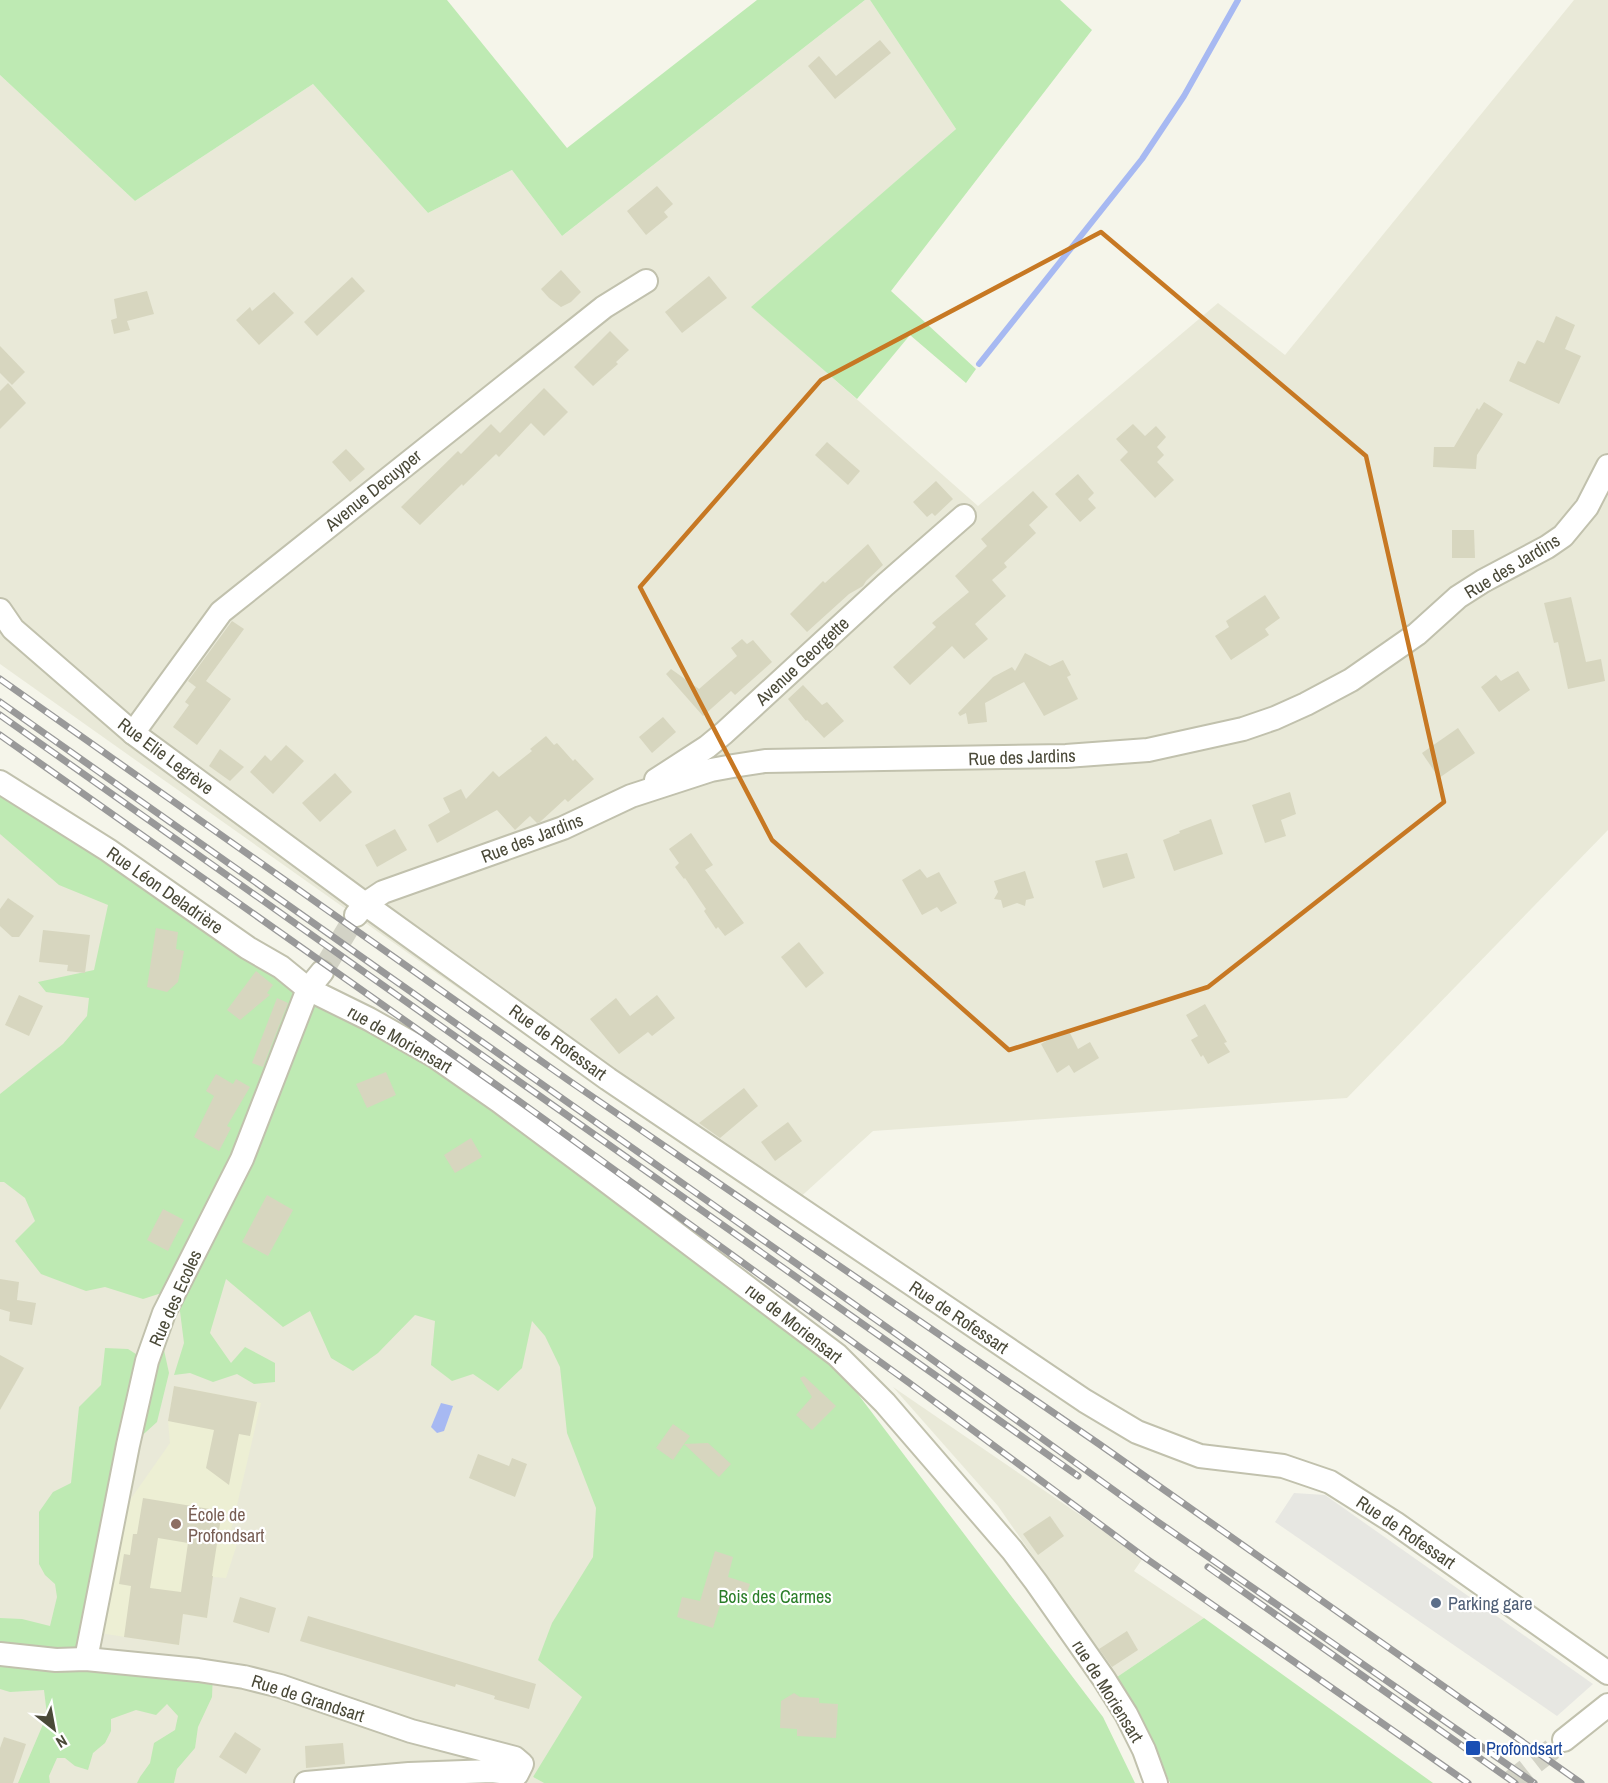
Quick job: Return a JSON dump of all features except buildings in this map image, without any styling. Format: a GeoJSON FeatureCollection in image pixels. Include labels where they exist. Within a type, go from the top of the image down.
{"type":"FeatureCollection","features":[{"type":"Feature","properties":{"kind":"street","name":"Avenue Decuyper"},"geometry":{"type":"LineString","coordinates":[[133,733],[221,612],[604,307],[645,281]]}},
{"type":"Feature","properties":{"kind":"street","name":"Rue des Jardins"},"geometry":{"type":"LineString","coordinates":[[361,909],[383,892],[563,828],[632,796],[711,770],[765,761],[1066,756],[1148,750],[1243,729],[1306,704],[1351,680],[1417,634],[1458,597],[1563,536],[1587,507],[1608,466]]}},
{"type":"Feature","properties":{"kind":"street","name":"Avenue Georgette"},"geometry":{"type":"LineString","coordinates":[[632,796],[707,747],[724,733],[885,585],[964,516]]}},
{"type":"Feature","properties":{"kind":"street","name":"Rue Elie Legrève"},"geometry":{"type":"LineString","coordinates":[[0,610],[13,629],[133,733],[344,887]]}},
{"type":"Feature","properties":{"kind":"street","name":"Rue Léon Deladrière"},"geometry":{"type":"LineString","coordinates":[[0,782],[108,850],[248,948],[281,968],[315,980]]}},
{"type":"Feature","properties":{"kind":"street","name":"Rue de Rofessart"},"geometry":{"type":"LineString","coordinates":[[344,887],[361,909],[1085,1401],[1137,1432],[1200,1456],[1283,1467],[1330,1482],[1395,1523],[1608,1673]]}},
{"type":"Feature","properties":{"kind":"street","name":"Rue des Ecoles"},"geometry":{"type":"LineString","coordinates":[[86,1659],[147,1361],[164,1313],[242,1159],[315,980]]}},
{"type":"Feature","properties":{"kind":"street","name":"rue de Moriensart"},"geometry":{"type":"LineString","coordinates":[[315,980],[369,1019],[445,1063],[597,1173],[837,1355],[885,1403],[1012,1550],[1036,1582],[1122,1707],[1144,1750],[1156,1783]]}},
{"type":"Feature","properties":{"kind":"street","name":"Rue de Grandsart"},"geometry":{"type":"LineString","coordinates":[[0,1654],[56,1660],[86,1659],[244,1677],[280,1686],[402,1728],[515,1758],[522,1764],[518,1774],[492,1772],[418,1774],[306,1783]]}},
{"type":"Feature","properties":{"kind":"street"},"geometry":{"type":"LineString","coordinates":[[1564,1740],[1608,1705]]}},
{"type":"Feature","properties":{"kind":"highlighted area"},"geometry":{"type":"Polygon","coordinates":[[[1101,232],[1366,456],[1444,802],[1208,987],[1009,1050],[772,840],[640,587],[821,380],[1101,232]]]}},
{"type":"Feature","properties":{"kind":"shaded area"},"geometry":{"type":"Polygon","coordinates":[[[865,0],[870,0],[956,129],[752,307],[978,506],[1218,303],[1285,355],[1574,0],[1608,0],[1608,830],[1347,1098],[873,1131],[784,1212],[439,975],[0,664],[0,75],[135,201],[313,84],[428,213],[512,170],[562,236],[865,0]]]}},
{"type":"Feature","properties":{"kind":"shaded area"},"geometry":{"type":"Polygon","coordinates":[[[0,804],[862,1400],[533,1777],[544,1783],[0,1783],[0,804]]]}},
{"type":"Feature","properties":{"kind":"shaded area","name":"École de Profondsart"},"geometry":{"type":"Polygon","coordinates":[[[174,1386],[261,1403],[229,1539],[238,1541],[226,1578],[213,1577],[207,1618],[183,1614],[179,1645],[99,1633],[123,1510],[170,1443],[168,1421],[174,1386]]]}},
{"type":"Feature","properties":{"kind":"shaded area"},"geometry":{"type":"Polygon","coordinates":[[[893,1387],[1143,1558],[1134,1571],[1204,1618],[1117,1677],[998,1506],[893,1387]]]}},
{"type":"Feature","properties":{"kind":"shaded area","name":"Parking gare"},"geometry":{"type":"Polygon","coordinates":[[[1294,1493],[1325,1495],[1593,1684],[1557,1716],[1275,1522],[1294,1493]]]}},
{"type":"Feature","properties":{"kind":"green space"},"geometry":{"type":"Polygon","coordinates":[[[0,0],[447,0],[567,148],[757,0],[865,0],[562,236],[512,170],[428,213],[313,84],[135,201],[0,75],[0,0]]]}},
{"type":"Feature","properties":{"kind":"green space"},"geometry":{"type":"Polygon","coordinates":[[[870,0],[1060,0],[1092,30],[891,291],[976,369],[966,383],[910,335],[857,399],[751,307],[956,129],[870,0]]]}},
{"type":"Feature","properties":{"kind":"green space","name":"Bois des Carmes"},"geometry":{"type":"Polygon","coordinates":[[[0,774],[452,1075],[826,1352],[1103,1717],[1135,1783],[544,1783],[533,1777],[582,1697],[538,1660],[552,1623],[593,1557],[596,1508],[567,1433],[560,1367],[545,1336],[532,1321],[522,1368],[498,1391],[473,1374],[452,1381],[431,1365],[435,1321],[415,1315],[378,1353],[353,1371],[331,1358],[310,1311],[283,1327],[226,1279],[210,1333],[231,1363],[245,1347],[275,1363],[275,1382],[254,1384],[237,1374],[213,1382],[190,1373],[174,1375],[184,1343],[177,1288],[143,1299],[105,1287],[86,1291],[41,1274],[15,1241],[35,1221],[25,1198],[4,1182],[0,1182],[0,1094],[63,1044],[87,1016],[89,998],[46,992],[38,982],[94,970],[108,905],[59,885],[0,834],[0,774]]]}},
{"type":"Feature","properties":{"kind":"green space"},"geometry":{"type":"Polygon","coordinates":[[[105,1348],[128,1349],[147,1361],[164,1350],[169,1373],[157,1422],[136,1441],[86,1659],[213,1673],[212,1697],[198,1727],[195,1748],[177,1769],[174,1783],[137,1783],[150,1763],[154,1743],[175,1730],[178,1716],[167,1704],[156,1715],[136,1710],[111,1719],[111,1731],[105,1743],[93,1753],[88,1770],[75,1766],[65,1758],[57,1758],[49,1776],[50,1783],[18,1783],[47,1715],[44,1690],[10,1692],[0,1689],[0,1618],[22,1619],[50,1626],[57,1597],[55,1584],[45,1575],[39,1564],[39,1512],[53,1492],[71,1483],[79,1407],[101,1385],[105,1348]]]}},
{"type":"Feature","properties":{"kind":"green space"},"geometry":{"type":"Polygon","coordinates":[[[1204,1618],[1433,1783],[1170,1783],[1141,1719],[1117,1677],[1204,1618]]]}},
{"type":"Feature","properties":{"kind":"water"},"geometry":{"type":"Polygon","coordinates":[[[441,1403],[453,1406],[444,1431],[437,1433],[431,1427],[441,1403]]]}},
{"type":"Feature","properties":{"kind":"waterway"},"geometry":{"type":"LineString","coordinates":[[979,364],[1142,159],[1184,96],[1238,0]]}},
{"type":"Feature","properties":{"kind":"tunnel"},"geometry":{"type":"LineString","coordinates":[[322,972],[356,915]]}},
{"type":"Feature","properties":{"kind":"tunnel"},"geometry":{"type":"LineString","coordinates":[[1509,1783],[1564,1740]]}},
{"type":"Feature","properties":{"kind":"railway"},"geometry":{"type":"LineString","coordinates":[[0,679],[568,1080],[1099,1444],[1581,1783]]}},
{"type":"Feature","properties":{"kind":"railway"},"geometry":{"type":"LineString","coordinates":[[0,702],[919,1350],[1158,1522],[1534,1783]]}},
{"type":"Feature","properties":{"kind":"railway"},"geometry":{"type":"LineString","coordinates":[[0,715],[1078,1476]]}},
{"type":"Feature","properties":{"kind":"railway"},"geometry":{"type":"LineString","coordinates":[[0,735],[519,1101],[908,1382],[1144,1557],[1468,1783]]}},
{"type":"Feature","properties":{"kind":"railway"},"geometry":{"type":"LineString","coordinates":[[1208,1567],[1515,1783]]}},
{"type":"Feature","properties":{"kind":"place","name":"École de Profondsart"},"geometry":{"type":"Point","coordinates":[176,1524]}},
{"type":"Feature","properties":{"kind":"place","name":"Parking gare"},"geometry":{"type":"Point","coordinates":[1436,1603]}},
{"type":"Feature","properties":{"kind":"place","name":"Profondsart"},"geometry":{"type":"Point","coordinates":[1473,1748]}}]}
